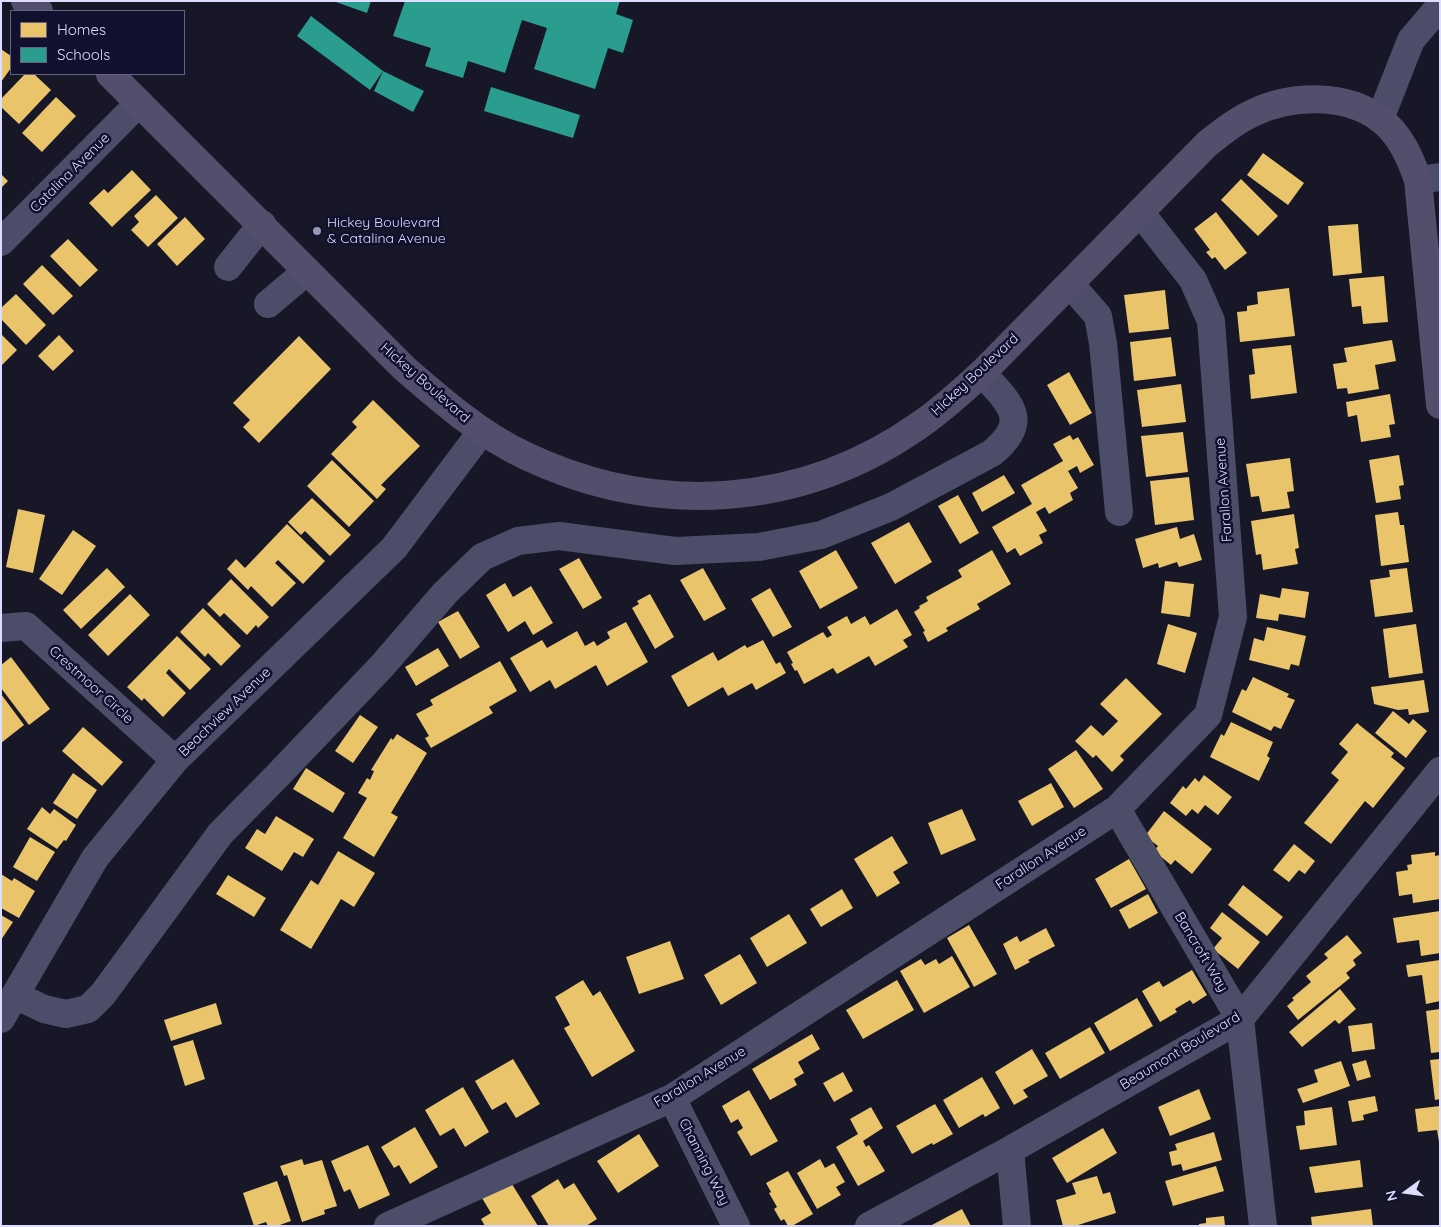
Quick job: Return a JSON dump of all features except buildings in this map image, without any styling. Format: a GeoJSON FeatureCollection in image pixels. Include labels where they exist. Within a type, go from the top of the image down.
{"type":"FeatureCollection","features":[{"type":"Feature","properties":{"kind":"main road"},"geometry":{"type":"LineString","coordinates":[[25,1],[38,10]]}},
{"type":"Feature","properties":{"kind":"main road","name":"Hickey Boulevard"},"geometry":{"type":"LineString","coordinates":[[111,75],[404,368],[441,401],[482,431],[525,456],[569,474],[612,486],[656,494],[694,497],[734,495],[774,488],[813,478],[852,463],[887,445],[920,425],[954,399],[982,373],[1207,144],[1230,125],[1256,111],[1281,103],[1308,99],[1335,101],[1358,107],[1380,119],[1397,136],[1411,158],[1429,178],[1440,405]]}},
{"type":"Feature","properties":{"kind":"street"},"geometry":{"type":"LineString","coordinates":[[1380,119],[1411,40],[1440,6]]}},
{"type":"Feature","properties":{"kind":"street","name":"Catalina Avenue"},"geometry":{"type":"LineString","coordinates":[[1,242],[139,103]]}},
{"type":"Feature","properties":{"kind":"street","name":"Farallon Avenue"},"geometry":{"type":"LineString","coordinates":[[388,1226],[672,1098],[1117,809],[1208,715],[1233,617],[1212,321],[1193,280],[1140,212]]}},
{"type":"Feature","properties":{"kind":"street"},"geometry":{"type":"LineString","coordinates":[[228,267],[262,224]]}},
{"type":"Feature","properties":{"kind":"street"},"geometry":{"type":"LineString","coordinates":[[268,304],[307,271]]}},
{"type":"Feature","properties":{"kind":"street"},"geometry":{"type":"LineString","coordinates":[[1070,284],[1098,316],[1103,344],[1118,512]]}},
{"type":"Feature","properties":{"kind":"street"},"geometry":{"type":"LineString","coordinates":[[15,995],[44,1010],[66,1014],[88,1009],[103,994],[220,834],[382,666],[445,592],[482,557],[518,541],[560,536],[675,550],[759,547],[821,535],[891,507],[992,453],[1006,441],[1014,423],[1012,410],[982,373]]}},
{"type":"Feature","properties":{"kind":"street","name":"Beachview Avenue"},"geometry":{"type":"LineString","coordinates":[[1,1019],[95,858],[175,760],[394,548],[482,431]]}},
{"type":"Feature","properties":{"kind":"street","name":"Crestmoor Circle"},"geometry":{"type":"LineString","coordinates":[[1,628],[26,626],[175,760]]}},
{"type":"Feature","properties":{"kind":"street","name":"Beaumont Boulevard"},"geometry":{"type":"LineString","coordinates":[[869,1226],[1010,1150],[1240,1019],[1440,771]]}},
{"type":"Feature","properties":{"kind":"street","name":"Bancroft Way"},"geometry":{"type":"LineString","coordinates":[[1117,809],[1240,1019],[1264,1226]]}},
{"type":"Feature","properties":{"kind":"street","name":"Channing Way"},"geometry":{"type":"LineString","coordinates":[[672,1098],[736,1226]]}},
{"type":"Feature","properties":{"kind":"street"},"geometry":{"type":"LineString","coordinates":[[1010,1150],[1017,1226]]}},
{"type":"Feature","properties":{"kind":"place","name":"Hickey Boulevard & Catalina Avenue"},"geometry":{"type":"Point","coordinates":[317,231]}}]}
